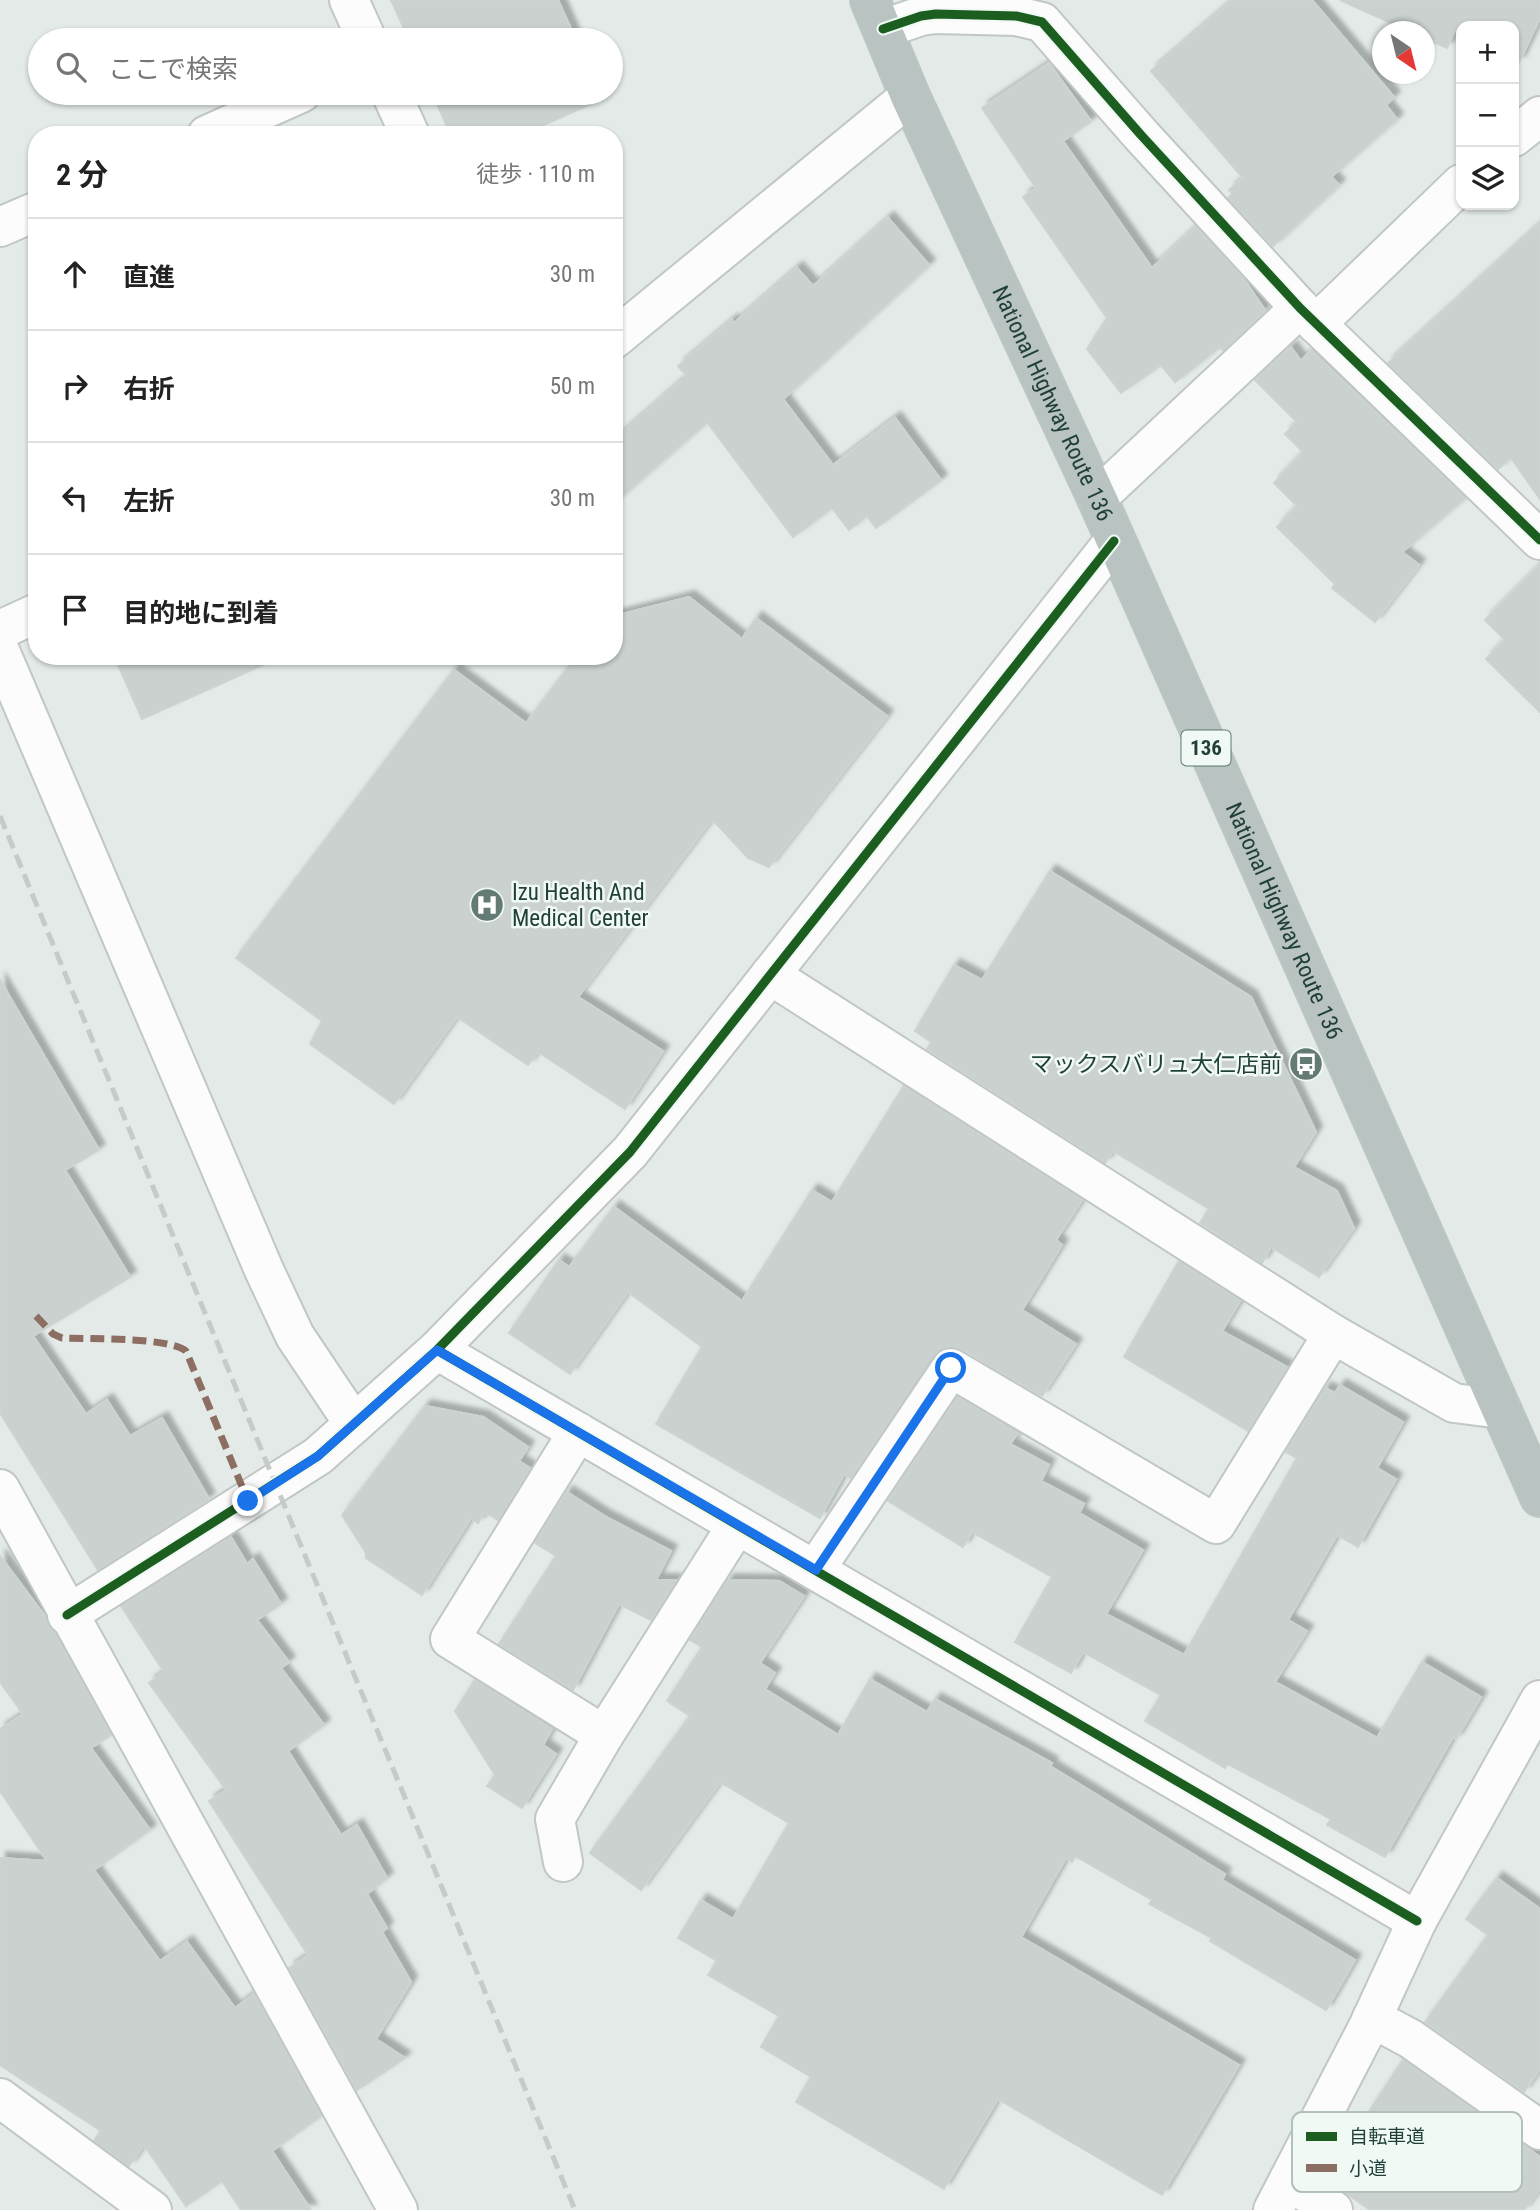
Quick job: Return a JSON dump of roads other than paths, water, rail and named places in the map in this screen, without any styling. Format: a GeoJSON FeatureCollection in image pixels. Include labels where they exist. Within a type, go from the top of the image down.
{"type":"FeatureCollection","features":[{"type":"Feature","properties":{"kind":"highway","name":"National Highway Route 136"},"geometry":{"type":"LineString","coordinates":[[876,15],[910,96],[1097,498],[1540,1497]]}},
{"type":"Feature","properties":{"kind":"street"},"geometry":{"type":"LineString","coordinates":[[349,0],[362,28]]}},
{"type":"Feature","properties":{"kind":"street"},"geometry":{"type":"LineString","coordinates":[[876,15],[1016,16],[1042,22],[1141,135],[1308,316],[1540,540]]}},
{"type":"Feature","properties":{"kind":"street"},"geometry":{"type":"LineString","coordinates":[[623,332],[910,96]]}},
{"type":"Feature","properties":{"kind":"street"},"geometry":{"type":"LineString","coordinates":[[227,126],[274,105]]}},
{"type":"Feature","properties":{"kind":"street"},"geometry":{"type":"LineString","coordinates":[[396,105],[406,126]]}},
{"type":"Feature","properties":{"kind":"street"},"geometry":{"type":"LineString","coordinates":[[1519,133],[1540,116]]}},
{"type":"Feature","properties":{"kind":"street"},"geometry":{"type":"LineString","coordinates":[[1097,498],[1456,188]]}},
{"type":"Feature","properties":{"kind":"street"},"geometry":{"type":"LineString","coordinates":[[0,227],[28,215]]}},
{"type":"Feature","properties":{"kind":"street"},"geometry":{"type":"LineString","coordinates":[[67,1615],[303,1466],[437,1350],[630,1152],[1114,541]]}},
{"type":"Feature","properties":{"kind":"street"},"geometry":{"type":"LineString","coordinates":[[0,629],[28,617]]}},
{"type":"Feature","properties":{"kind":"street"},"geometry":{"type":"LineString","coordinates":[[0,651],[264,1270],[295,1336],[354,1424]]}},
{"type":"Feature","properties":{"kind":"street"},"geometry":{"type":"LineString","coordinates":[[770,975],[1333,1334],[1454,1404],[1501,1409]]}},
{"type":"Feature","properties":{"kind":"street"},"geometry":{"type":"LineString","coordinates":[[816,1570],[951,1368],[1216,1524],[1333,1334]]}},
{"type":"Feature","properties":{"kind":"street"},"geometry":{"type":"LineString","coordinates":[[437,1350],[1417,1921]]}},
{"type":"Feature","properties":{"kind":"street"},"geometry":{"type":"LineString","coordinates":[[578,1432],[450,1639],[604,1735]]}},
{"type":"Feature","properties":{"kind":"street"},"geometry":{"type":"LineString","coordinates":[[0,1489],[67,1615],[398,2210]]}},
{"type":"Feature","properties":{"kind":"street"},"geometry":{"type":"LineString","coordinates":[[563,1862],[555,1819],[604,1735],[737,1525]]}},
{"type":"Feature","properties":{"kind":"street"},"geometry":{"type":"LineString","coordinates":[[1324,2112],[1372,2018],[1417,1921],[1540,1700]]}},
{"type":"Feature","properties":{"kind":"street"},"geometry":{"type":"LineString","coordinates":[[1372,2018],[1411,2039],[1514,2112]]}},
{"type":"Feature","properties":{"kind":"street"},"geometry":{"type":"LineString","coordinates":[[0,2098],[152,2210]]}},
{"type":"Feature","properties":{"kind":"street"},"geometry":{"type":"LineString","coordinates":[[1522,2117],[1540,2130]]}},
{"type":"Feature","properties":{"kind":"street"},"geometry":{"type":"LineString","coordinates":[[1292,2174],[1281,2195],[1333,2210]]}},
{"type":"Feature","properties":{"kind":"railway"},"geometry":{"type":"LineString","coordinates":[[0,816],[575,2210]]}},
{"type":"Feature","properties":{"kind":"place","name":"Izu Health And Medical Center"},"geometry":{"type":"Point","coordinates":[487,905]}},
{"type":"Feature","properties":{"kind":"place","name":"マックスバリュ大仁店前"},"geometry":{"type":"Point","coordinates":[1306,1064]}}]}
